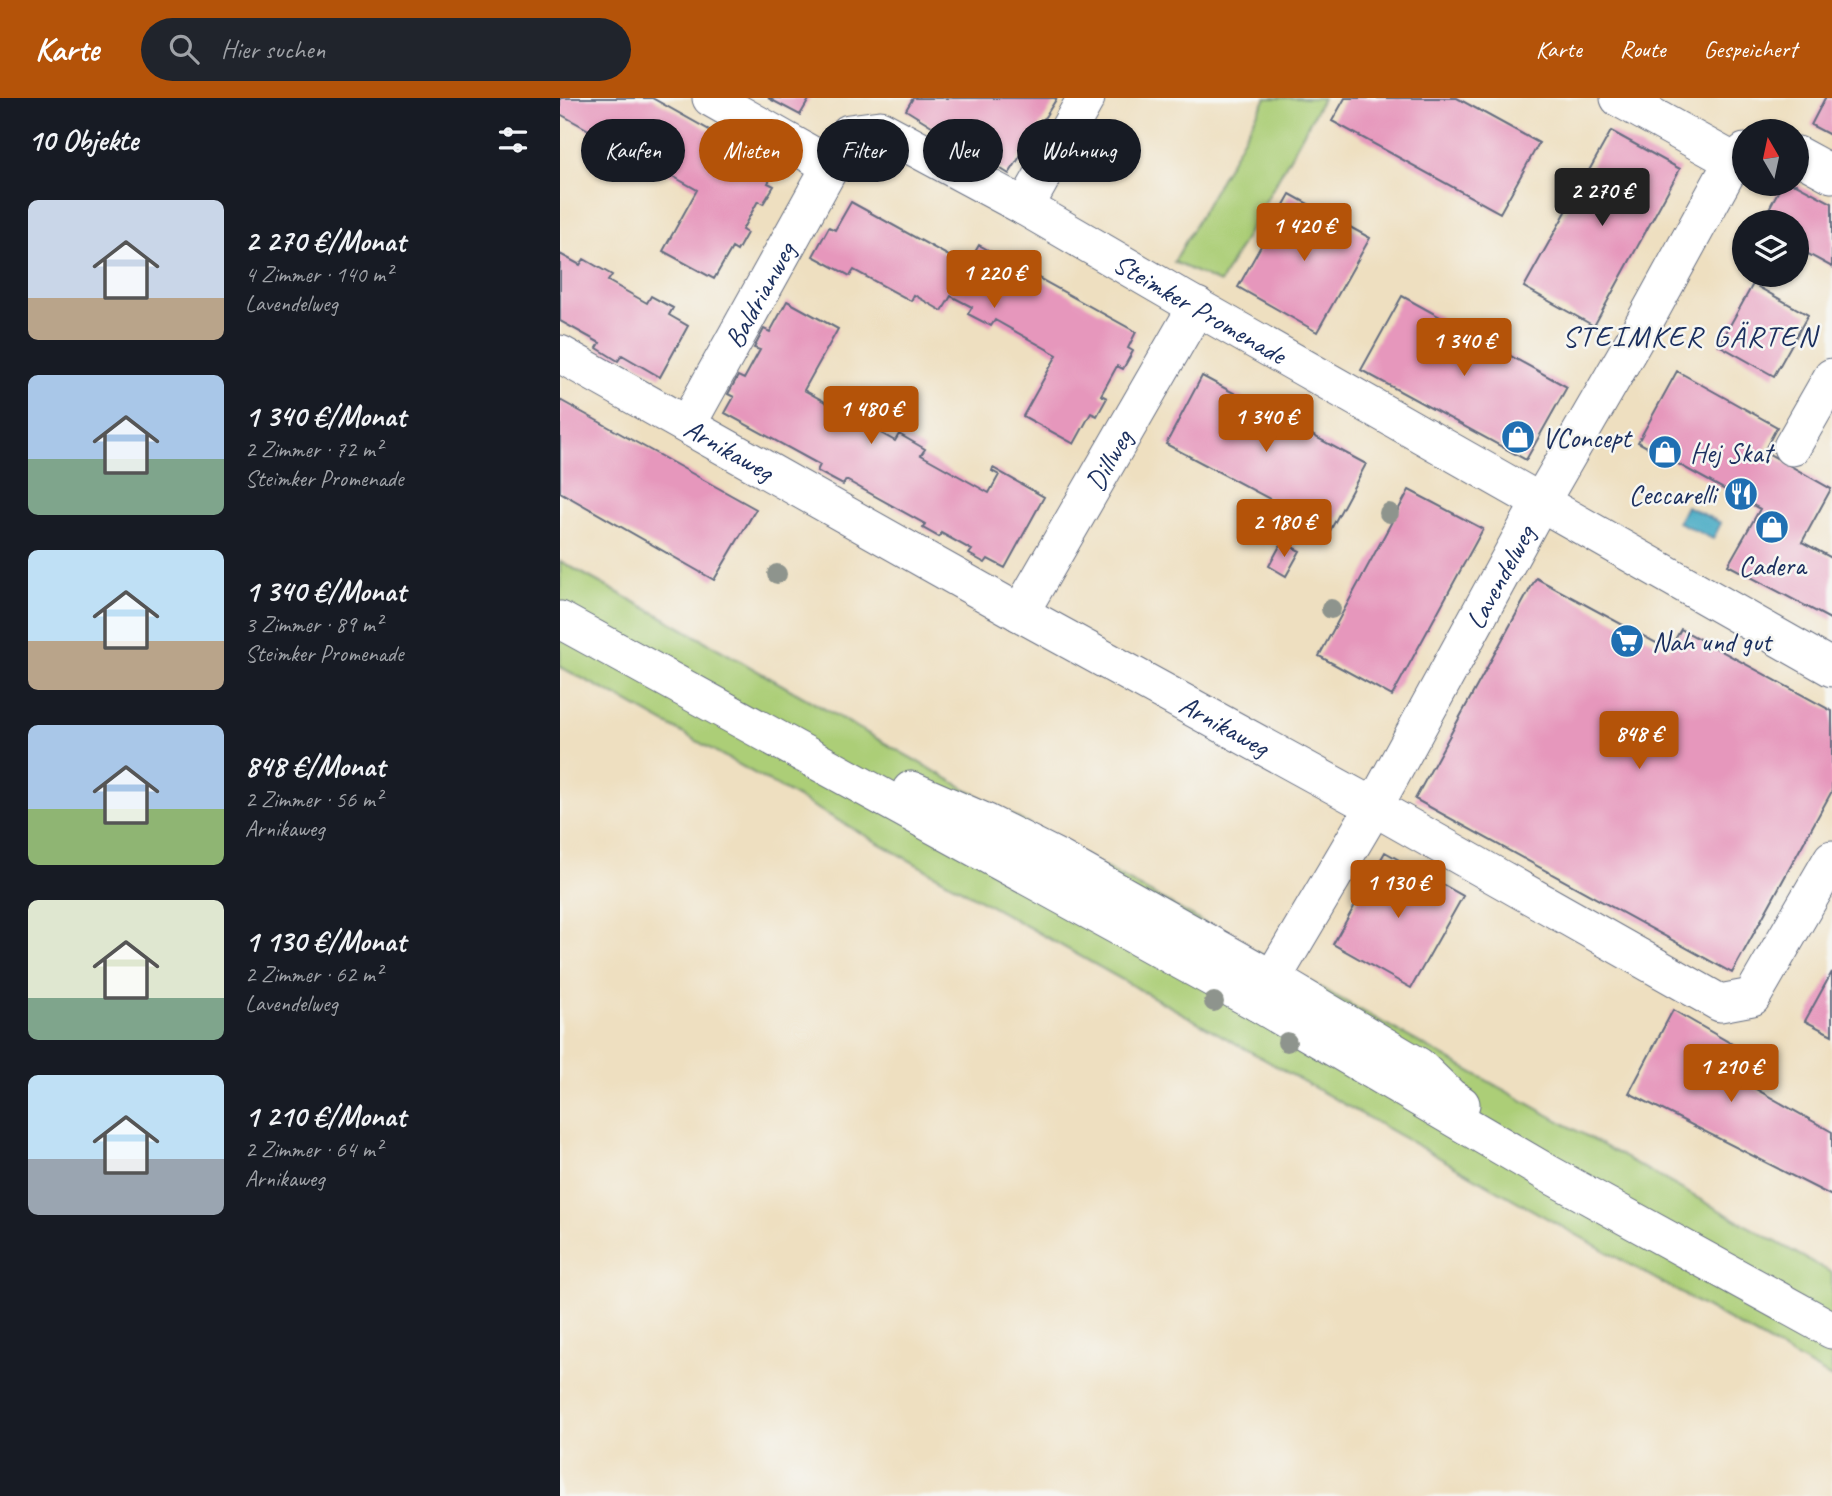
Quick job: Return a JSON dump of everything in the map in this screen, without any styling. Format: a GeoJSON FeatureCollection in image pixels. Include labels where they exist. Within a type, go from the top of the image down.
{"type":"FeatureCollection","features":[{"type":"Feature","properties":{"kind":"street"},"geometry":{"type":"LineString","coordinates":[[711,98],[817,158]]}},
{"type":"Feature","properties":{"kind":"street"},"geometry":{"type":"LineString","coordinates":[[1025,207],[1086,98]]}},
{"type":"Feature","properties":{"kind":"street"},"geometry":{"type":"LineString","coordinates":[[1619,98],[1732,154]]}},
{"type":"Feature","properties":{"kind":"street","name":"Steimker Promenade"},"geometry":{"type":"LineString","coordinates":[[909,145],[1025,207],[1832,668]]}},
{"type":"Feature","properties":{"kind":"street"},"geometry":{"type":"LineString","coordinates":[[1810,162],[1832,173]]}},
{"type":"Feature","properties":{"kind":"street","name":"Lavendelweg"},"geometry":{"type":"LineString","coordinates":[[1265,991],[1374,807],[1540,503],[1732,169]]}},
{"type":"Feature","properties":{"kind":"street","name":"Baldrianweg"},"geometry":{"type":"LineString","coordinates":[[687,425],[822,182]]}},
{"type":"Feature","properties":{"kind":"street","name":"Dillweg"},"geometry":{"type":"LineString","coordinates":[[1020,613],[1197,306]]}},
{"type":"Feature","properties":{"kind":"street","name":"Arnikaweg"},"geometry":{"type":"LineString","coordinates":[[560,354],[1020,613],[1374,807],[1720,1003],[1752,997],[1832,859]]}},
{"type":"Feature","properties":{"kind":"street"},"geometry":{"type":"LineString","coordinates":[[1792,447],[1832,377]]}},
{"type":"Feature","properties":{"kind":"street"},"geometry":{"type":"LineString","coordinates":[[560,620],[750,725],[811,752],[888,779],[987,823],[1061,860],[1265,991],[1418,1066],[1450,1097],[1502,1133],[1549,1174],[1832,1330]]}},
{"type":"Feature","properties":{"kind":"green space"},"geometry":{"type":"Polygon","coordinates":[[[1266,98],[1323,98],[1220,283],[1174,262],[1266,98]]]}},
{"type":"Feature","properties":{"kind":"green space"},"geometry":{"type":"Polygon","coordinates":[[[560,561],[1832,1273],[1832,1378],[620,698],[560,667],[560,561]]]}},
{"type":"Feature","properties":{"kind":"water"},"geometry":{"type":"Polygon","coordinates":[[[1686,506],[1721,523],[1713,539],[1678,522],[1686,506]]]}},
{"type":"Feature","properties":{"kind":"building"},"geometry":{"type":"Polygon","coordinates":[[[560,98],[652,98],[699,124],[699,182],[769,182],[774,186],[763,204],[758,201],[742,230],[747,233],[737,251],[732,248],[714,279],[663,251],[697,190],[683,182],[685,182],[685,119],[581,119],[581,126],[560,114],[560,98]]]}},
{"type":"Feature","properties":{"kind":"building"},"geometry":{"type":"Polygon","coordinates":[[[768,98],[810,98],[800,115],[768,98]]]}},
{"type":"Feature","properties":{"kind":"building"},"geometry":{"type":"Polygon","coordinates":[[[913,98],[1057,98],[1044,119],[1017,119],[1017,161],[1009,174],[1003,170],[1003,119],[923,121],[906,110],[913,98]]]}},
{"type":"Feature","properties":{"kind":"building"},"geometry":{"type":"Polygon","coordinates":[[[1345,98],[1457,98],[1539,143],[1500,213],[1332,121],[1345,98]]]}},
{"type":"Feature","properties":{"kind":"building"},"geometry":{"type":"Polygon","coordinates":[[[1825,98],[1832,98],[1832,136],[1811,125],[1825,98]]]}},
{"type":"Feature","properties":{"kind":"building"},"geometry":{"type":"Polygon","coordinates":[[[1611,131],[1680,169],[1594,326],[1524,287],[1611,131]]]}},
{"type":"Feature","properties":{"kind":"building"},"geometry":{"type":"Polygon","coordinates":[[[1810,191],[1832,203],[1832,267],[1809,255],[1809,210],[1768,210],[1776,196],[1810,196],[1810,191]]]}},
{"type":"Feature","properties":{"kind":"building"},"geometry":{"type":"Polygon","coordinates":[[[1290,194],[1370,238],[1317,332],[1238,287],[1290,194]]]}},
{"type":"Feature","properties":{"kind":"building"},"geometry":{"type":"Polygon","coordinates":[[[851,202],[967,266],[979,245],[1136,332],[1128,348],[1133,351],[1123,369],[1117,366],[1101,395],[1107,398],[1097,416],[1091,413],[1074,444],[1023,416],[1057,355],[995,320],[991,326],[968,314],[972,307],[951,296],[942,311],[914,295],[911,301],[854,270],[850,276],[813,256],[829,227],[835,230],[851,202]]]}},
{"type":"Feature","properties":{"kind":"building"},"geometry":{"type":"Polygon","coordinates":[[[560,254],[580,265],[584,259],[612,275],[608,281],[647,303],[651,296],[673,308],[669,315],[688,326],[660,377],[622,355],[618,361],[597,348],[600,343],[560,321],[560,254]]]}},
{"type":"Feature","properties":{"kind":"building"},"geometry":{"type":"Polygon","coordinates":[[[1751,287],[1758,287],[1808,315],[1774,376],[1719,345],[1751,287]]]}},
{"type":"Feature","properties":{"kind":"building"},"geometry":{"type":"Polygon","coordinates":[[[1402,296],[1567,387],[1526,460],[1361,370],[1402,296]]]}},
{"type":"Feature","properties":{"kind":"building"},"geometry":{"type":"Polygon","coordinates":[[[787,301],[838,329],[804,390],[895,441],[899,434],[925,449],[921,455],[989,493],[999,475],[992,471],[993,468],[1044,497],[1005,568],[988,559],[985,563],[969,554],[972,550],[941,533],[939,537],[923,528],[925,524],[846,480],[843,485],[817,471],[820,465],[725,413],[734,397],[728,394],[738,376],[744,379],[760,350],[754,348],[764,329],[770,332],[787,301]]]}},
{"type":"Feature","properties":{"kind":"building"},"geometry":{"type":"Polygon","coordinates":[[[1677,371],[1777,427],[1764,451],[1831,489],[1802,542],[1832,558],[1832,620],[1728,565],[1760,509],[1638,442],[1677,371]]]}},
{"type":"Feature","properties":{"kind":"building"},"geometry":{"type":"Polygon","coordinates":[[[1202,376],[1366,464],[1330,531],[1166,444],[1202,376]]]}},
{"type":"Feature","properties":{"kind":"building"},"geometry":{"type":"Polygon","coordinates":[[[560,400],[756,509],[714,580],[560,492],[560,400]]]}},
{"type":"Feature","properties":{"kind":"building"},"geometry":{"type":"Polygon","coordinates":[[[1409,490],[1483,529],[1392,696],[1319,656],[1409,490]]]}},
{"type":"Feature","properties":{"kind":"building"},"geometry":{"type":"Polygon","coordinates":[[[1282,542],[1300,551],[1286,576],[1269,566],[1282,542]]]}},
{"type":"Feature","properties":{"kind":"building"},"geometry":{"type":"Polygon","coordinates":[[[1536,578],[1669,650],[1681,629],[1832,711],[1832,791],[1732,973],[1415,799],[1536,578]]]}},
{"type":"Feature","properties":{"kind":"building"},"geometry":{"type":"Polygon","coordinates":[[[1385,852],[1463,896],[1411,988],[1333,944],[1385,852]]]}},
{"type":"Feature","properties":{"kind":"building"},"geometry":{"type":"Polygon","coordinates":[[[1832,972],[1832,1035],[1805,1021],[1832,972]]]}},
{"type":"Feature","properties":{"kind":"building"},"geometry":{"type":"Polygon","coordinates":[[[1673,1010],[1737,1047],[1724,1071],[1832,1132],[1832,1196],[1629,1093],[1673,1010]]]}},
{"type":"Feature","properties":{"kind":"place","name":"VConcept"},"geometry":{"type":"Point","coordinates":[1518,437]}},
{"type":"Feature","properties":{"kind":"place","name":"Hej Skat"},"geometry":{"type":"Point","coordinates":[1665,452]}},
{"type":"Feature","properties":{"kind":"place","name":"Ceccarelli"},"geometry":{"type":"Point","coordinates":[1741,494]}},
{"type":"Feature","properties":{"kind":"place","name":"Cadera"},"geometry":{"type":"Point","coordinates":[1772,527]}},
{"type":"Feature","properties":{"kind":"place","name":"Nah und gut"},"geometry":{"type":"Point","coordinates":[1627,641]}},
{"type":"Feature","properties":{"kind":"district","name":"STEIMKER GÄRTEN"},"geometry":{"type":"Point","coordinates":[1690,336]}}]}
